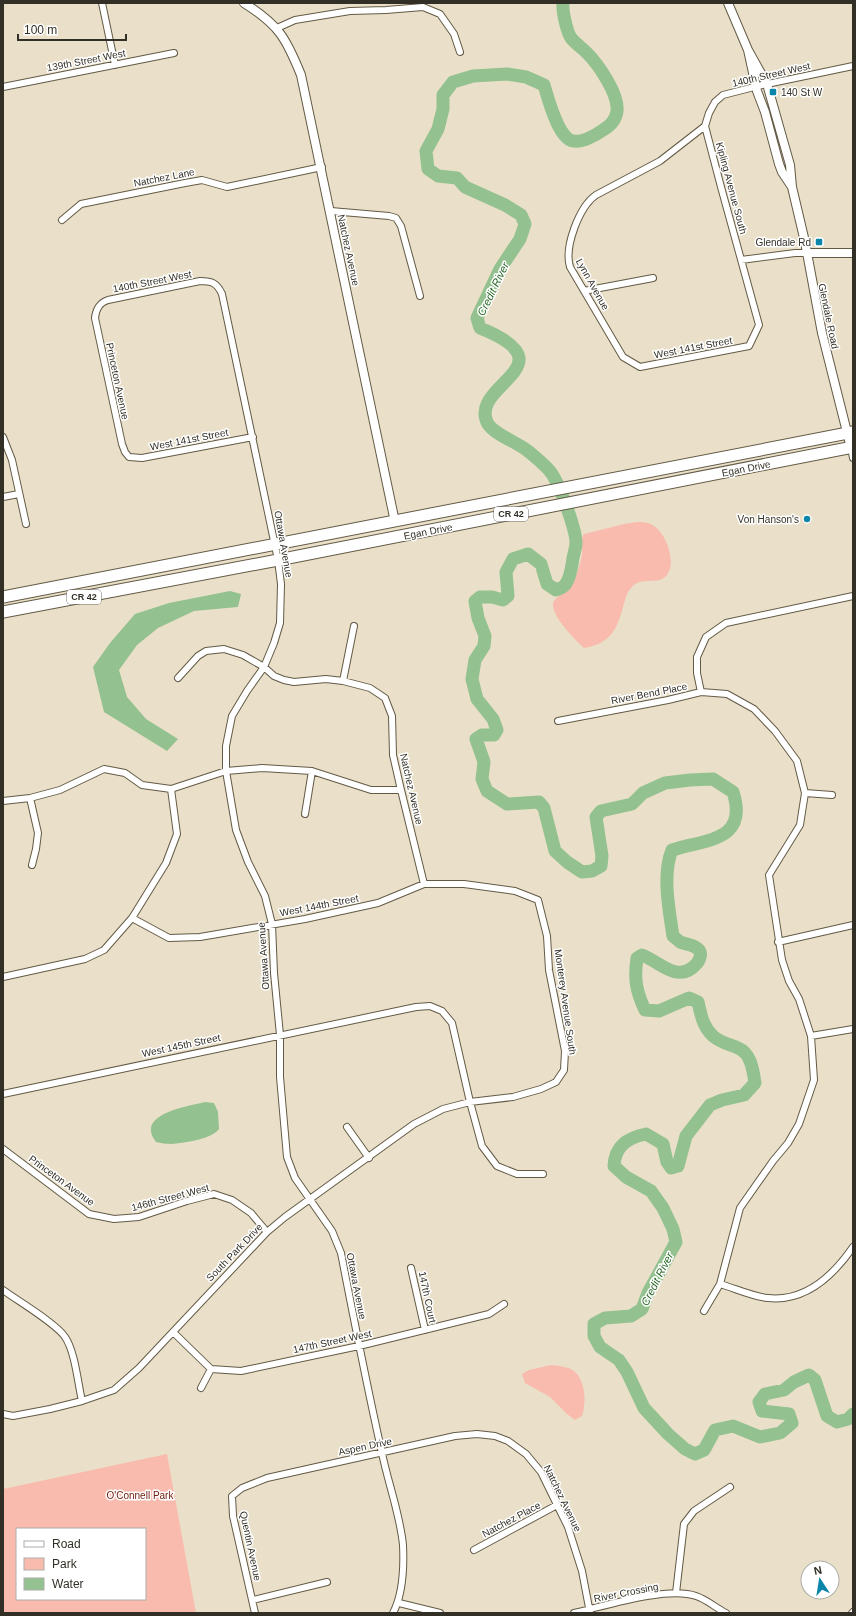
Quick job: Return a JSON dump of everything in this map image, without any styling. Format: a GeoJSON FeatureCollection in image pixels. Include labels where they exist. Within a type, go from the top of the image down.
{"type":"FeatureCollection","features":[{"type":"Feature","properties":{"kind":"highway","name":"Egan Drive"},"geometry":{"type":"LineString","coordinates":[[3,597],[850,433]]}},
{"type":"Feature","properties":{"kind":"highway","name":"Egan Drive"},"geometry":{"type":"LineString","coordinates":[[3,612],[852,451]]}},
{"type":"Feature","properties":{"kind":"main road","name":"Natchez Avenue"},"geometry":{"type":"LineString","coordinates":[[244,3],[258,12],[277,28],[290,47],[301,75],[322,168],[395,522]]}},
{"type":"Feature","properties":{"kind":"main road","name":"Glendale Road"},"geometry":{"type":"LineString","coordinates":[[728,3],[748,50],[767,84],[790,165],[792,187],[807,253],[820,326],[833,382],[850,433],[852,451]]}},
{"type":"Feature","properties":{"kind":"main road","name":"Glendale Road"},"geometry":{"type":"LineString","coordinates":[[748,50],[756,86],[779,164],[782,172],[792,187]]}},
{"type":"Feature","properties":{"kind":"main road"},"geometry":{"type":"LineString","coordinates":[[807,253],[853,253]]}},
{"type":"Feature","properties":{"kind":"street"},"geometry":{"type":"LineString","coordinates":[[102,3],[114,65]]}},
{"type":"Feature","properties":{"kind":"street"},"geometry":{"type":"LineString","coordinates":[[277,28],[295,20],[350,11],[423,7],[440,14],[454,34],[460,52]]}},
{"type":"Feature","properties":{"kind":"street","name":"139th Street West"},"geometry":{"type":"LineString","coordinates":[[3,86],[174,53]]}},
{"type":"Feature","properties":{"kind":"street","name":"140th Street West"},"geometry":{"type":"LineString","coordinates":[[706,126],[708,113],[715,102],[723,96],[756,86],[853,66]]}},
{"type":"Feature","properties":{"kind":"street","name":"Lynn Avenue"},"geometry":{"type":"LineString","coordinates":[[640,367],[623,357],[570,267],[568,251],[581,212],[589,200],[660,161],[706,126]]}},
{"type":"Feature","properties":{"kind":"street","name":"Kipling Avenue South"},"geometry":{"type":"LineString","coordinates":[[706,126],[759,325],[749,346]]}},
{"type":"Feature","properties":{"kind":"street","name":"Natchez Lane"},"geometry":{"type":"LineString","coordinates":[[62,220],[81,204],[185,183],[202,180],[227,187],[322,168]]}},
{"type":"Feature","properties":{"kind":"street"},"geometry":{"type":"LineString","coordinates":[[331,211],[389,216],[396,218],[402,226],[420,296]]}},
{"type":"Feature","properties":{"kind":"street"},"geometry":{"type":"LineString","coordinates":[[741,260],[795,253],[807,253]]}},
{"type":"Feature","properties":{"kind":"street"},"geometry":{"type":"LineString","coordinates":[[584,291],[652,278]]}},
{"type":"Feature","properties":{"kind":"street","name":"140th Street West"},"geometry":{"type":"LineString","coordinates":[[98,307],[102,302],[108,300],[200,281],[213,282]]}},
{"type":"Feature","properties":{"kind":"street","name":"Ottawa Avenue"},"geometry":{"type":"LineString","coordinates":[[213,282],[219,287],[222,294],[275,545],[281,584],[280,623],[264,667],[246,691],[232,716],[226,746],[226,771],[236,830],[248,862],[265,896],[272,924],[274,973],[280,1035],[280,1077],[287,1157],[296,1178],[332,1231],[341,1253],[359,1346],[395,1506],[402,1544],[402,1575],[399,1603],[393,1613]]}},
{"type":"Feature","properties":{"kind":"street","name":"Princeton Avenue"},"geometry":{"type":"LineString","coordinates":[[98,307],[95,312],[95,318],[122,444],[129,457]]}},
{"type":"Feature","properties":{"kind":"street","name":"West 141st Street"},"geometry":{"type":"LineString","coordinates":[[640,367],[749,346]]}},
{"type":"Feature","properties":{"kind":"street"},"geometry":{"type":"LineString","coordinates":[[3,437],[12,460],[26,524]]}},
{"type":"Feature","properties":{"kind":"street","name":"West 141st Street"},"geometry":{"type":"LineString","coordinates":[[129,457],[142,458],[253,437]]}},
{"type":"Feature","properties":{"kind":"street"},"geometry":{"type":"LineString","coordinates":[[3,497],[19,494]]}},
{"type":"Feature","properties":{"kind":"street","name":"River Bend Place"},"geometry":{"type":"LineString","coordinates":[[558,721],[668,700],[701,692],[697,673],[697,657],[706,638],[726,623],[853,596]]}},
{"type":"Feature","properties":{"kind":"street"},"geometry":{"type":"LineString","coordinates":[[178,678],[198,656],[215,649],[224,649],[234,651],[264,667],[274,676],[294,682],[326,679],[343,681],[354,626]]}},
{"type":"Feature","properties":{"kind":"street","name":"Natchez Avenue"},"geometry":{"type":"LineString","coordinates":[[343,681],[370,688],[385,698],[392,716],[393,756],[424,884]]}},
{"type":"Feature","properties":{"kind":"street"},"geometry":{"type":"LineString","coordinates":[[701,692],[727,694],[754,709],[775,731],[797,761],[805,793],[800,825],[769,875],[778,942],[782,960],[789,981],[799,999],[811,1036],[814,1080],[799,1124],[788,1143],[773,1161],[740,1208],[720,1284],[704,1311]]}},
{"type":"Feature","properties":{"kind":"street"},"geometry":{"type":"LineString","coordinates":[[3,802],[30,798],[60,790],[104,769],[125,773],[142,785],[171,789],[226,771],[262,768],[312,771],[371,790],[401,790]]}},
{"type":"Feature","properties":{"kind":"street"},"geometry":{"type":"LineString","coordinates":[[305,814],[312,771]]}},
{"type":"Feature","properties":{"kind":"street"},"geometry":{"type":"LineString","coordinates":[[3,977],[85,959],[104,950],[132,918],[166,863],[177,834],[171,789]]}},
{"type":"Feature","properties":{"kind":"street"},"geometry":{"type":"LineString","coordinates":[[805,793],[832,795]]}},
{"type":"Feature","properties":{"kind":"street"},"geometry":{"type":"LineString","coordinates":[[30,798],[38,833],[32,865]]}},
{"type":"Feature","properties":{"kind":"street","name":"West 144th Street"},"geometry":{"type":"LineString","coordinates":[[132,918],[169,938],[200,938],[378,903],[424,884],[464,884],[516,891],[538,900]]}},
{"type":"Feature","properties":{"kind":"street","name":"Monterey Avenue South"},"geometry":{"type":"LineString","coordinates":[[538,900],[547,936],[549,970],[565,1051],[564,1070],[556,1082]]}},
{"type":"Feature","properties":{"kind":"street"},"geometry":{"type":"LineString","coordinates":[[778,942],[853,926]]}},
{"type":"Feature","properties":{"kind":"street","name":"West 145th Street"},"geometry":{"type":"LineString","coordinates":[[3,1094],[280,1035],[416,1007],[430,1006],[442,1011],[452,1023],[470,1102]]}},
{"type":"Feature","properties":{"kind":"street"},"geometry":{"type":"LineString","coordinates":[[811,1036],[853,1028]]}},
{"type":"Feature","properties":{"kind":"street","name":"South Park Drive"},"geometry":{"type":"LineString","coordinates":[[3,1414],[13,1416],[82,1401],[114,1390],[139,1368],[267,1232],[414,1124],[443,1109],[470,1102],[513,1097],[541,1089],[556,1082]]}},
{"type":"Feature","properties":{"kind":"street"},"geometry":{"type":"LineString","coordinates":[[470,1102],[482,1146],[497,1166],[518,1174],[543,1174]]}},
{"type":"Feature","properties":{"kind":"street"},"geometry":{"type":"LineString","coordinates":[[347,1127],[369,1158]]}},
{"type":"Feature","properties":{"kind":"street","name":"Princeton Avenue"},"geometry":{"type":"LineString","coordinates":[[3,1149],[88,1214],[114,1220]]}},
{"type":"Feature","properties":{"kind":"street","name":"146th Street West"},"geometry":{"type":"LineString","coordinates":[[114,1220],[139,1217],[187,1201],[214,1194],[232,1200],[250,1213],[267,1232]]}},
{"type":"Feature","properties":{"kind":"street"},"geometry":{"type":"LineString","coordinates":[[720,1284],[767,1298],[793,1297],[820,1283],[840,1266],[853,1247]]}},
{"type":"Feature","properties":{"kind":"street","name":"147th Court"},"geometry":{"type":"LineString","coordinates":[[411,1268],[425,1330]]}},
{"type":"Feature","properties":{"kind":"street"},"geometry":{"type":"LineString","coordinates":[[3,1290],[51,1324],[65,1337],[72,1354],[82,1401]]}},
{"type":"Feature","properties":{"kind":"street","name":"147th Street West"},"geometry":{"type":"LineString","coordinates":[[211,1370],[241,1371],[359,1346],[489,1314],[504,1304]]}},
{"type":"Feature","properties":{"kind":"street"},"geometry":{"type":"LineString","coordinates":[[173,1332],[211,1370],[201,1388]]}},
{"type":"Feature","properties":{"kind":"street","name":"Aspen Drive"},"geometry":{"type":"LineString","coordinates":[[242,1488],[266,1478],[455,1436],[477,1434],[495,1436]]}},
{"type":"Feature","properties":{"kind":"street","name":"Natchez Avenue"},"geometry":{"type":"LineString","coordinates":[[495,1436],[508,1441],[526,1454],[541,1472],[568,1527],[582,1571],[589,1611]]}},
{"type":"Feature","properties":{"kind":"street"},"geometry":{"type":"LineString","coordinates":[[676,1593],[684,1524],[694,1511],[730,1487]]}},
{"type":"Feature","properties":{"kind":"street","name":"Quentin Avenue"},"geometry":{"type":"LineString","coordinates":[[242,1488],[232,1496],[233,1516],[255,1613]]}},
{"type":"Feature","properties":{"kind":"street","name":"Natchez Place"},"geometry":{"type":"LineString","coordinates":[[474,1550],[557,1505]]}},
{"type":"Feature","properties":{"kind":"street"},"geometry":{"type":"LineString","coordinates":[[253,1600],[327,1582]]}},
{"type":"Feature","properties":{"kind":"street","name":"River Crossing"},"geometry":{"type":"LineString","coordinates":[[574,1613],[589,1611],[650,1596],[676,1593],[696,1596],[726,1613]]}},
{"type":"Feature","properties":{"kind":"street"},"geometry":{"type":"LineString","coordinates":[[399,1603],[440,1613]]}},
{"type":"Feature","properties":{"kind":"green space"},"geometry":{"type":"Polygon","coordinates":[[[637,522],[646,522],[652,525],[659,530],[663,536],[667,543],[671,558],[669,572],[661,579],[643,581],[635,584],[628,592],[618,623],[611,635],[600,643],[584,648],[558,619],[553,606],[554,601],[572,586],[582,558],[582,541],[584,534],[637,522]]]}},
{"type":"Feature","properties":{"kind":"green space"},"geometry":{"type":"Polygon","coordinates":[[[551,1365],[566,1367],[575,1372],[580,1378],[584,1389],[584,1406],[582,1416],[575,1420],[550,1397],[525,1383],[522,1374],[529,1370],[551,1365]]]}},
{"type":"Feature","properties":{"kind":"green space","name":"O'Connell Park"},"geometry":{"type":"Polygon","coordinates":[[[167,1454],[196,1613],[3,1613],[3,1489],[167,1454]]]}},
{"type":"Feature","properties":{"kind":"water"},"geometry":{"type":"Polygon","coordinates":[[[230,591],[241,594],[238,607],[194,611],[158,628],[137,645],[119,670],[127,697],[146,719],[178,739],[167,751],[104,712],[93,667],[110,643],[135,614],[169,603],[230,591]]]}},
{"type":"Feature","properties":{"kind":"water"},"geometry":{"type":"Polygon","coordinates":[[[205,1102],[214,1103],[218,1112],[219,1129],[204,1138],[183,1143],[165,1144],[156,1142],[151,1132],[152,1124],[158,1118],[177,1109],[205,1102]]]}},
{"type":"Feature","properties":{"kind":"waterway","name":"Credit River"},"geometry":{"type":"LineString","coordinates":[[563,3],[565,21],[571,38],[597,64],[615,96],[617,111],[614,120],[610,125],[589,138],[580,141],[573,141],[563,133],[558,125],[544,85],[526,77],[507,74],[473,76],[453,82],[443,95],[443,109],[438,129],[426,151],[428,169],[438,176],[457,178],[465,187],[505,205],[521,215],[525,224],[520,239],[500,269],[477,318],[480,328],[506,341],[518,354],[518,365],[511,376],[491,398],[485,410],[488,424],[491,428],[528,451],[550,471],[567,508],[576,543],[569,577],[564,586],[556,590],[547,584],[541,564],[528,554],[513,559],[506,572],[508,596],[503,600],[492,597],[480,597],[475,601],[478,618],[485,636],[484,646],[475,660],[472,679],[477,699],[493,719],[497,730],[494,735],[482,735],[476,739],[484,762],[482,779],[487,791],[507,804],[539,802],[544,808],[555,851],[567,862],[582,872],[592,871],[601,866],[602,856],[596,817],[601,811],[632,804],[643,793],[665,783],[713,779],[733,792],[736,808],[735,821],[729,829],[721,836],[672,850],[669,860],[667,870],[667,892],[673,936],[680,942],[693,946],[699,950],[701,954],[698,962],[692,968],[679,972],[667,969],[642,955],[637,958],[636,979],[638,991],[645,1010],[659,1011],[689,998],[698,1002],[703,1020],[707,1029],[713,1036],[742,1050],[749,1058],[755,1083],[744,1095],[722,1100],[710,1105],[686,1136],[678,1166],[671,1168],[667,1162],[663,1144],[646,1134],[633,1138],[623,1144],[620,1148],[617,1153],[614,1166],[626,1177],[651,1191],[663,1208],[673,1229],[676,1242],[648,1293],[642,1309],[631,1316],[605,1318],[594,1324],[594,1336],[600,1347],[619,1360],[627,1372],[644,1408],[668,1434],[685,1449],[695,1454],[704,1450],[715,1430],[733,1426],[760,1437],[780,1433],[792,1423],[789,1414],[762,1411],[759,1402],[765,1394],[784,1390],[794,1382],[809,1375],[815,1380],[827,1416],[837,1422],[848,1419],[853,1414]]}},
{"type":"Feature","properties":{"kind":"place","name":"140 St W"},"geometry":{"type":"Point","coordinates":[773,92]}},
{"type":"Feature","properties":{"kind":"place","name":"Glendale Rd"},"geometry":{"type":"Point","coordinates":[819,242]}},
{"type":"Feature","properties":{"kind":"place","name":"Von Hanson's"},"geometry":{"type":"Point","coordinates":[807,519]}}]}
